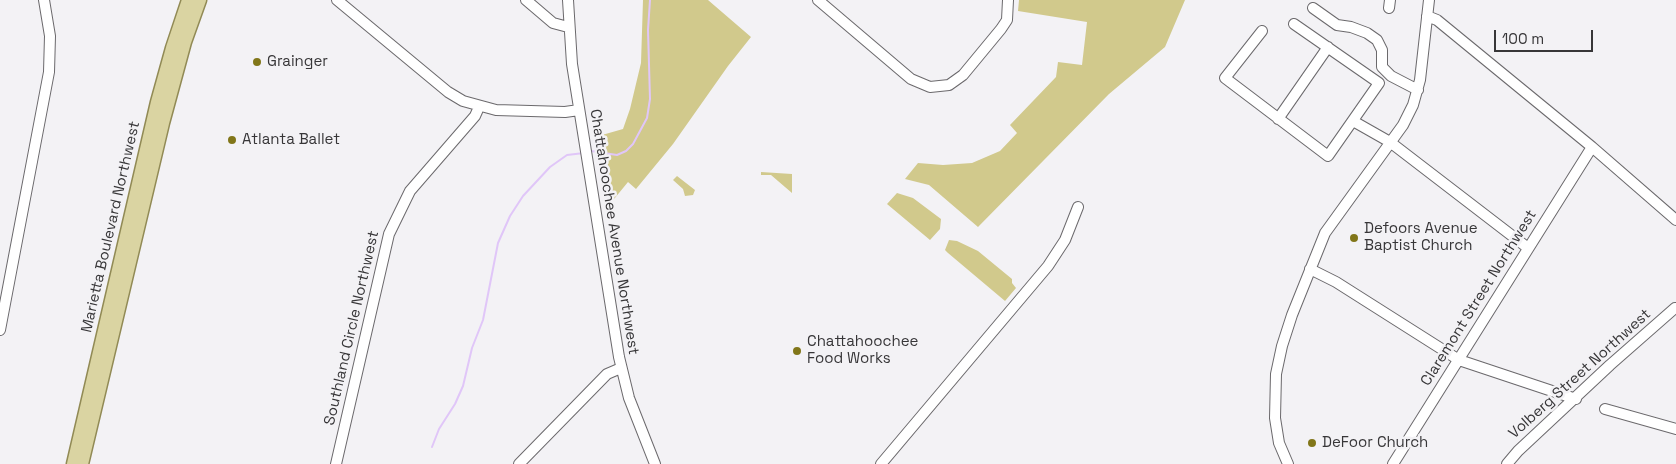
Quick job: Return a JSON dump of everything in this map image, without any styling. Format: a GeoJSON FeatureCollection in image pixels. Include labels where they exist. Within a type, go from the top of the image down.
{"type":"FeatureCollection","features":[{"type":"Feature","properties":{"kind":"main road","name":"Marietta Boulevard Northwest"},"geometry":{"type":"LineString","coordinates":[[73,464],[157,102],[172,48],[191,2]]}},
{"type":"Feature","properties":{"kind":"main road"},"geometry":{"type":"LineString","coordinates":[[82,464],[191,2]]}},
{"type":"Feature","properties":{"kind":"street"},"geometry":{"type":"LineString","coordinates":[[0,330],[49,72],[50,36],[44,0]]}},
{"type":"Feature","properties":{"kind":"street"},"geometry":{"type":"LineString","coordinates":[[337,0],[448,92],[479,107],[524,110],[579,110]]}},
{"type":"Feature","properties":{"kind":"street"},"geometry":{"type":"LineString","coordinates":[[526,0],[553,23],[568,27]]}},
{"type":"Feature","properties":{"kind":"street","name":"Chattahoochee Avenue Northwest"},"geometry":{"type":"LineString","coordinates":[[568,0],[568,27],[579,110],[621,368],[637,420],[655,464]]}},
{"type":"Feature","properties":{"kind":"street"},"geometry":{"type":"LineString","coordinates":[[818,0],[910,79],[920,85],[939,88],[958,80],[1001,29],[1006,20],[1008,0]]}},
{"type":"Feature","properties":{"kind":"street"},"geometry":{"type":"LineString","coordinates":[[1288,464],[1276,431],[1274,406],[1276,374],[1292,315],[1325,233],[1408,116],[1418,90],[1428,0]]}},
{"type":"Feature","properties":{"kind":"street"},"geometry":{"type":"LineString","coordinates":[[1314,8],[1337,25],[1351,27],[1367,33],[1377,40],[1382,50],[1382,67],[1391,76],[1418,90]]}},
{"type":"Feature","properties":{"kind":"street"},"geometry":{"type":"LineString","coordinates":[[1427,16],[1437,20],[1592,147],[1676,220]]}},
{"type":"Feature","properties":{"kind":"street"},"geometry":{"type":"LineString","coordinates":[[1262,31],[1225,78],[1328,156],[1379,84],[1294,24]]}},
{"type":"Feature","properties":{"kind":"street"},"geometry":{"type":"LineString","coordinates":[[1278,119],[1328,47]]}},
{"type":"Feature","properties":{"kind":"street","name":"Southland Circle Northwest"},"geometry":{"type":"LineString","coordinates":[[336,464],[389,234],[410,191],[475,116],[479,107]]}},
{"type":"Feature","properties":{"kind":"street"},"geometry":{"type":"LineString","coordinates":[[1353,121],[1390,142],[1528,248]]}},
{"type":"Feature","properties":{"kind":"street","name":"Claremont Street Northwest"},"geometry":{"type":"LineString","coordinates":[[1393,464],[1592,147]]}},
{"type":"Feature","properties":{"kind":"street"},"geometry":{"type":"LineString","coordinates":[[881,464],[1048,266],[1065,240],[1078,207]]}},
{"type":"Feature","properties":{"kind":"street"},"geometry":{"type":"LineString","coordinates":[[1310,269],[1336,282],[1459,360],[1576,399]]}},
{"type":"Feature","properties":{"kind":"street","name":"Volberg Street Northwest"},"geometry":{"type":"LineString","coordinates":[[1507,464],[1518,451],[1632,345],[1675,308]]}},
{"type":"Feature","properties":{"kind":"street"},"geometry":{"type":"LineString","coordinates":[[519,464],[607,374],[621,368]]}},
{"type":"Feature","properties":{"kind":"street"},"geometry":{"type":"LineString","coordinates":[[1605,409],[1676,429]]}},
{"type":"Feature","properties":{"kind":"shaded area"},"geometry":{"type":"Polygon","coordinates":[[[643,0],[708,0],[751,37],[728,66],[673,144],[636,189],[628,182],[610,204],[602,135],[623,129],[630,109],[641,63],[643,0]]]}},
{"type":"Feature","properties":{"kind":"shaded area"},"geometry":{"type":"Polygon","coordinates":[[[1019,0],[1185,0],[1165,47],[1109,94],[978,227],[929,185],[905,179],[918,163],[943,165],[972,163],[1000,151],[1017,133],[1010,125],[1056,77],[1058,62],[1082,65],[1087,22],[1018,11],[1019,0]]]}},
{"type":"Feature","properties":{"kind":"shaded area"},"geometry":{"type":"Polygon","coordinates":[[[761,172],[792,174],[792,193],[771,175],[761,175],[761,172]]]}},
{"type":"Feature","properties":{"kind":"shaded area"},"geometry":{"type":"Polygon","coordinates":[[[677,176],[695,190],[693,195],[685,196],[683,189],[673,180],[677,176]]]}},
{"type":"Feature","properties":{"kind":"shaded area"},"geometry":{"type":"Polygon","coordinates":[[[897,193],[913,198],[941,219],[940,229],[930,240],[887,204],[897,193]]]}},
{"type":"Feature","properties":{"kind":"shaded area"},"geometry":{"type":"Polygon","coordinates":[[[949,240],[957,241],[978,251],[1012,279],[1012,283],[1016,288],[1005,301],[945,250],[949,240]]]}},
{"type":"Feature","properties":{"kind":"waterway"},"geometry":{"type":"LineString","coordinates":[[591,151],[617,155],[626,151],[633,144],[647,118],[650,99],[648,30],[650,0]]}},
{"type":"Feature","properties":{"kind":"waterway"},"geometry":{"type":"LineString","coordinates":[[432,447],[439,429],[455,404],[463,386],[472,348],[483,320],[498,243],[510,216],[523,196],[550,167],[567,155],[584,153]]}},
{"type":"Feature","properties":{"kind":"place","name":"Grainger"},"geometry":{"type":"Point","coordinates":[257,62]}},
{"type":"Feature","properties":{"kind":"place","name":"Atlanta Ballet"},"geometry":{"type":"Point","coordinates":[232,140]}},
{"type":"Feature","properties":{"kind":"place","name":"Defoors Avenue Baptist Church"},"geometry":{"type":"Point","coordinates":[1354,238]}},
{"type":"Feature","properties":{"kind":"place","name":"Chattahoochee Food Works"},"geometry":{"type":"Point","coordinates":[797,351]}},
{"type":"Feature","properties":{"kind":"place","name":"DeFoor Church"},"geometry":{"type":"Point","coordinates":[1312,443]}}]}
